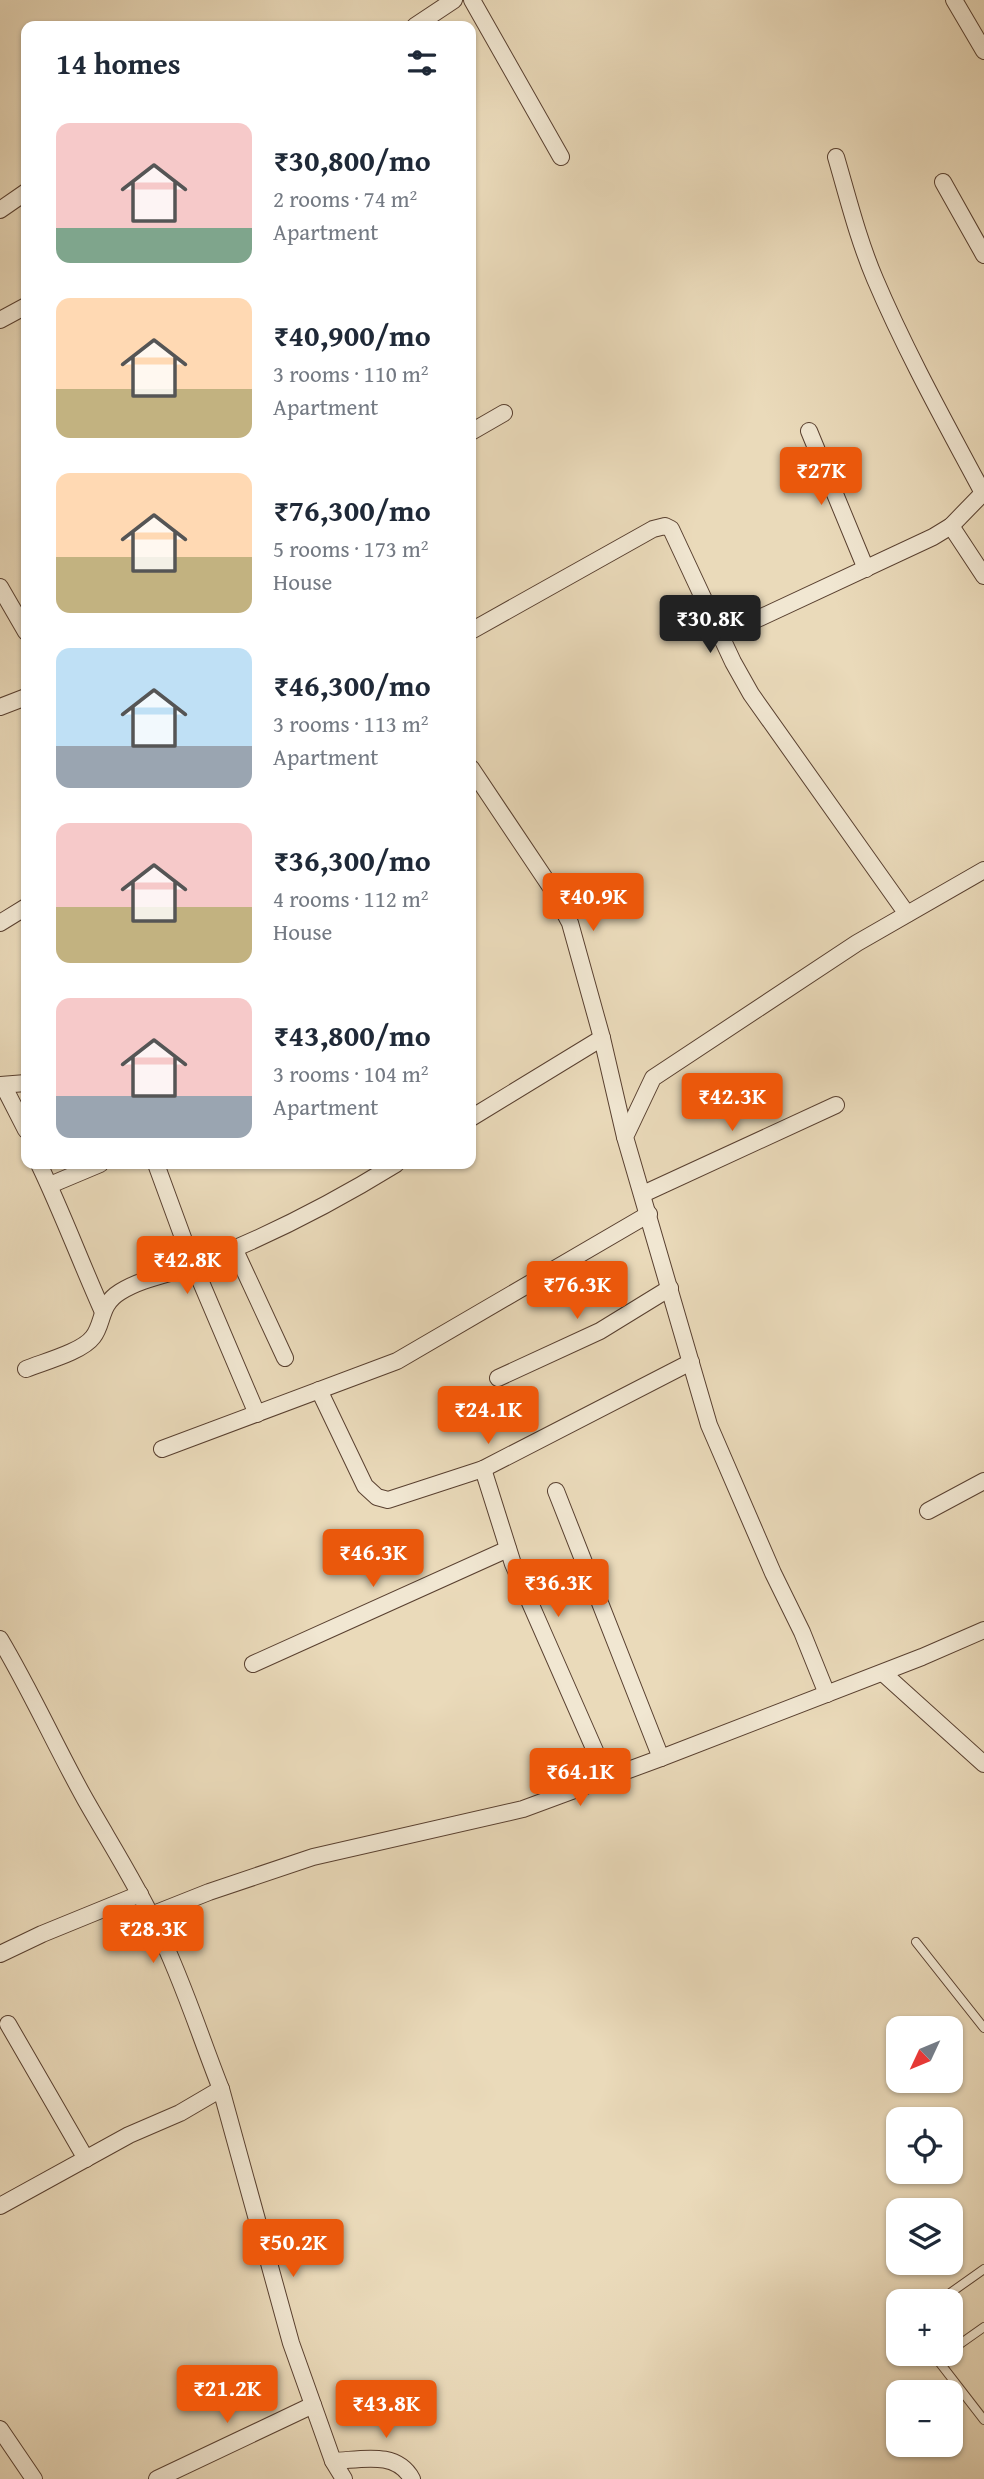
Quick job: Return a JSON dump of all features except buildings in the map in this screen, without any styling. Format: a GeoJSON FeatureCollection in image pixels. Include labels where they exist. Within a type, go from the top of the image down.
{"type":"FeatureCollection","features":[{"type":"Feature","properties":{"kind":"street"},"geometry":{"type":"LineString","coordinates":[[422,21],[454,0]]}},
{"type":"Feature","properties":{"kind":"street"},"geometry":{"type":"LineString","coordinates":[[472,0],[561,157]]}},
{"type":"Feature","properties":{"kind":"street"},"geometry":{"type":"LineString","coordinates":[[954,0],[984,51]]}},
{"type":"Feature","properties":{"kind":"street"},"geometry":{"type":"LineString","coordinates":[[721,636],[933,537],[951,526],[983,492],[933,400],[875,279],[858,234],[836,157]]}},
{"type":"Feature","properties":{"kind":"street"},"geometry":{"type":"LineString","coordinates":[[943,182],[984,255]]}},
{"type":"Feature","properties":{"kind":"street"},"geometry":{"type":"LineString","coordinates":[[0,209],[21,195]]}},
{"type":"Feature","properties":{"kind":"street"},"geometry":{"type":"LineString","coordinates":[[0,320],[21,309]]}},
{"type":"Feature","properties":{"kind":"street"},"geometry":{"type":"LineString","coordinates":[[476,429],[504,413]]}},
{"type":"Feature","properties":{"kind":"street"},"geometry":{"type":"LineString","coordinates":[[809,431],[866,569]]}},
{"type":"Feature","properties":{"kind":"street"},"geometry":{"type":"LineString","coordinates":[[476,628],[653,529],[665,526],[674,534],[721,636],[756,702],[906,914]]}},
{"type":"Feature","properties":{"kind":"street"},"geometry":{"type":"LineString","coordinates":[[951,526],[984,576]]}},
{"type":"Feature","properties":{"kind":"street"},"geometry":{"type":"LineString","coordinates":[[0,587],[21,623]]}},
{"type":"Feature","properties":{"kind":"street"},"geometry":{"type":"LineString","coordinates":[[0,707],[21,699]]}},
{"type":"Feature","properties":{"kind":"street"},"geometry":{"type":"LineString","coordinates":[[476,776],[562,906],[575,940],[625,1137],[709,1426],[773,1573],[802,1632],[827,1694]]}},
{"type":"Feature","properties":{"kind":"street"},"geometry":{"type":"LineString","coordinates":[[625,1137],[653,1078],[800,979],[984,870]]}},
{"type":"Feature","properties":{"kind":"street"},"geometry":{"type":"LineString","coordinates":[[0,923],[21,910]]}},
{"type":"Feature","properties":{"kind":"street"},"geometry":{"type":"LineString","coordinates":[[476,1115],[601,1038]]}},
{"type":"Feature","properties":{"kind":"street"},"geometry":{"type":"LineString","coordinates":[[21,1083],[2,1085],[21,1121]]}},
{"type":"Feature","properties":{"kind":"street"},"geometry":{"type":"LineString","coordinates":[[643,1194],[836,1105]]}},
{"type":"Feature","properties":{"kind":"street"},"geometry":{"type":"LineString","coordinates":[[42,1169],[103,1312]]}},
{"type":"Feature","properties":{"kind":"street"},"geometry":{"type":"LineString","coordinates":[[50,1185],[88,1169]]}},
{"type":"Feature","properties":{"kind":"street"},"geometry":{"type":"LineString","coordinates":[[158,1169],[194,1265],[257,1414]]}},
{"type":"Feature","properties":{"kind":"street"},"geometry":{"type":"LineString","coordinates":[[26,1369],[79,1348],[93,1337],[103,1312],[118,1293],[234,1248],[342,1196],[388,1169]]}},
{"type":"Feature","properties":{"kind":"street"},"geometry":{"type":"LineString","coordinates":[[162,1449],[397,1361],[649,1214]]}},
{"type":"Feature","properties":{"kind":"street"},"geometry":{"type":"LineString","coordinates":[[234,1248],[285,1358]]}},
{"type":"Feature","properties":{"kind":"street"},"geometry":{"type":"LineString","coordinates":[[498,1378],[600,1331],[670,1288]]}},
{"type":"Feature","properties":{"kind":"street"},"geometry":{"type":"LineString","coordinates":[[319,1390],[365,1486],[377,1497],[388,1500],[483,1469],[691,1362]]}},
{"type":"Feature","properties":{"kind":"street"},"geometry":{"type":"LineString","coordinates":[[483,1469],[508,1549],[607,1778]]}},
{"type":"Feature","properties":{"kind":"street"},"geometry":{"type":"LineString","coordinates":[[928,1511],[984,1481]]}},
{"type":"Feature","properties":{"kind":"street"},"geometry":{"type":"LineString","coordinates":[[556,1491],[661,1758]]}},
{"type":"Feature","properties":{"kind":"street"},"geometry":{"type":"LineString","coordinates":[[253,1664],[508,1549]]}},
{"type":"Feature","properties":{"kind":"street"},"geometry":{"type":"LineString","coordinates":[[151,1915],[209,1892],[313,1857],[523,1809],[883,1673],[984,1630]]}},
{"type":"Feature","properties":{"kind":"street"},"geometry":{"type":"LineString","coordinates":[[0,1639],[151,1915],[190,2003],[221,2089],[291,2343],[333,2461],[344,2479]]}},
{"type":"Feature","properties":{"kind":"street"},"geometry":{"type":"LineString","coordinates":[[883,1673],[984,1764]]}},
{"type":"Feature","properties":{"kind":"street"},"geometry":{"type":"LineString","coordinates":[[0,1954],[140,1894]]}},
{"type":"Feature","properties":{"kind":"street"},"geometry":{"type":"LineString","coordinates":[[8,2024],[86,2159]]}},
{"type":"Feature","properties":{"kind":"street"},"geometry":{"type":"LineString","coordinates":[[0,2206],[129,2135],[180,2113],[221,2089]]}},
{"type":"Feature","properties":{"kind":"street"},"geometry":{"type":"LineString","coordinates":[[157,2479],[313,2404]]}},
{"type":"Feature","properties":{"kind":"street"},"geometry":{"type":"LineString","coordinates":[[0,2429],[34,2479]]}},
{"type":"Feature","properties":{"kind":"street"},"geometry":{"type":"LineString","coordinates":[[333,2461],[386,2458],[400,2465],[412,2479]]}},
{"type":"Feature","properties":{"kind":"lane"},"geometry":{"type":"LineString","coordinates":[[916,1942],[984,2028]]}},
{"type":"Feature","properties":{"kind":"lane"},"geometry":{"type":"LineString","coordinates":[[956,2289],[984,2269]]}},
{"type":"Feature","properties":{"kind":"lane"},"geometry":{"type":"LineString","coordinates":[[963,2343],[984,2327]]}},
{"type":"Feature","properties":{"kind":"lane"},"geometry":{"type":"LineString","coordinates":[[942,2366],[984,2420]]}}]}
